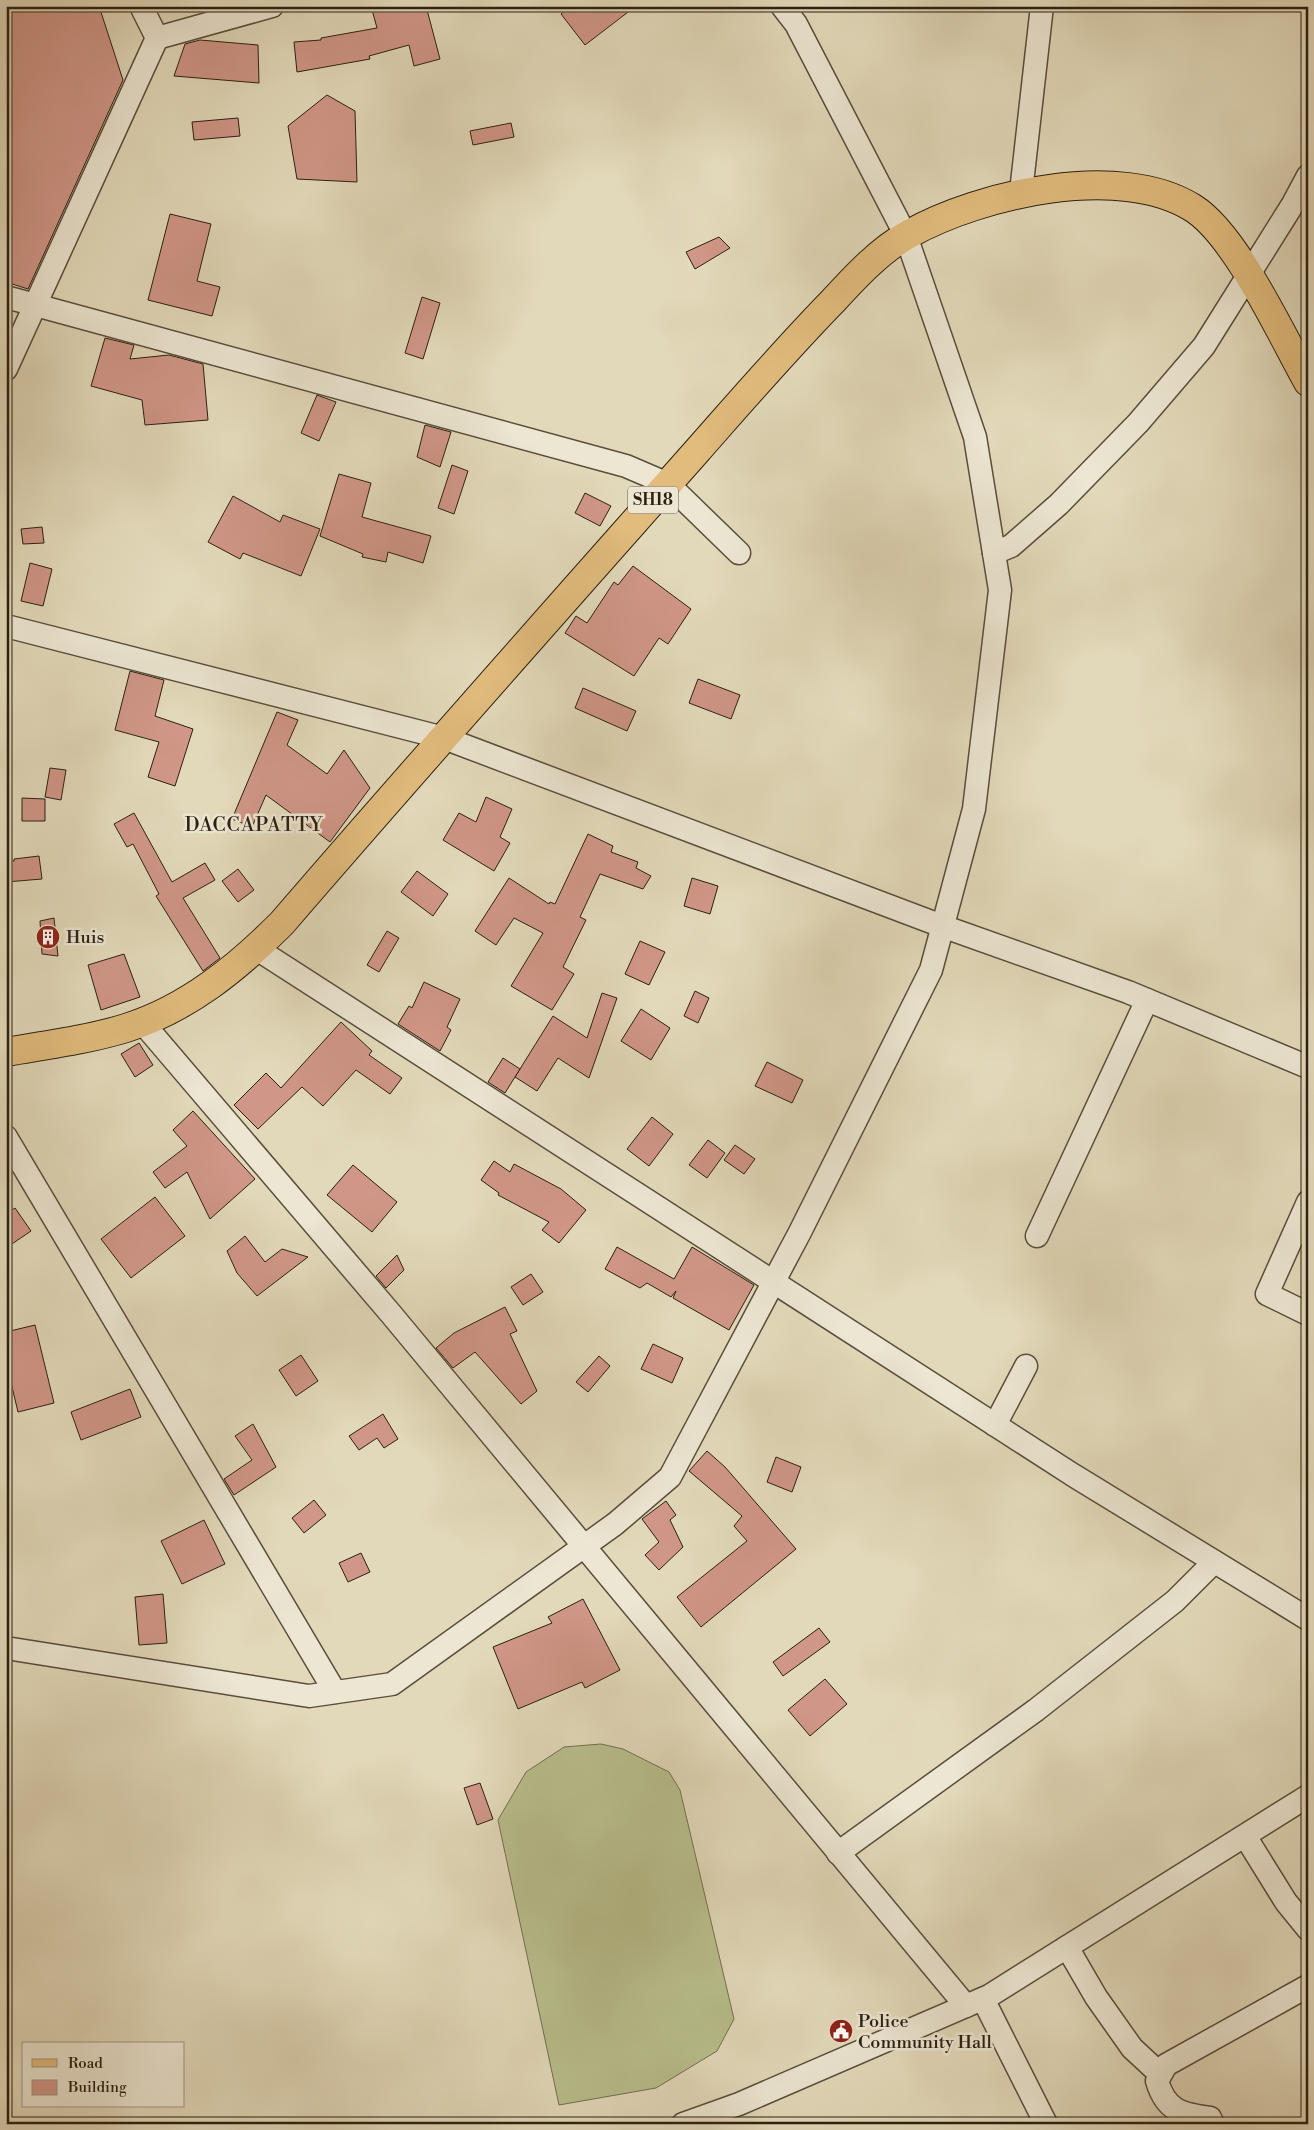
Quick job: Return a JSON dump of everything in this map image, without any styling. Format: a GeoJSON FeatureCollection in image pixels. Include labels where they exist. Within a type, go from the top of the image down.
{"type":"FeatureCollection","features":[{"type":"Feature","properties":{"kind":"main road","name":"SH18"},"geometry":{"type":"LineString","coordinates":[[6,1052],[98,1035],[142,1022],[200,992],[257,948],[282,924],[813,321],[860,273],[906,236],[978,204],[1021,192],[1078,186],[1128,188],[1166,195],[1195,209],[1226,240],[1249,276],[1308,382]]}},
{"type":"Feature","properties":{"kind":"street"},"geometry":{"type":"LineString","coordinates":[[141,6],[157,38]]}},
{"type":"Feature","properties":{"kind":"street"},"geometry":{"type":"LineString","coordinates":[[6,369],[157,38],[272,6]]}},
{"type":"Feature","properties":{"kind":"street"},"geometry":{"type":"LineString","coordinates":[[6,1648],[309,1696],[392,1684],[616,1524],[670,1477],[774,1282],[931,970],[974,809],[1000,590],[975,437],[906,236],[796,24],[782,6]]}},
{"type":"Feature","properties":{"kind":"street"},"geometry":{"type":"LineString","coordinates":[[1021,192],[1042,6]]}},
{"type":"Feature","properties":{"kind":"street"},"geometry":{"type":"LineString","coordinates":[[994,552],[1011,546],[1059,504],[1138,423],[1204,346],[1249,276],[1308,176]]}},
{"type":"Feature","properties":{"kind":"street"},"geometry":{"type":"LineString","coordinates":[[6,298],[626,466],[668,484],[739,553]]}},
{"type":"Feature","properties":{"kind":"street"},"geometry":{"type":"LineString","coordinates":[[6,626],[444,738],[942,926],[1147,1000],[1308,1067]]}},
{"type":"Feature","properties":{"kind":"street"},"geometry":{"type":"LineString","coordinates":[[257,948],[995,1425],[1308,1619]]}},
{"type":"Feature","properties":{"kind":"street"},"geometry":{"type":"LineString","coordinates":[[1037,1236],[1147,1000]]}},
{"type":"Feature","properties":{"kind":"street"},"geometry":{"type":"LineString","coordinates":[[142,1022],[391,1314],[838,1853],[974,2003],[1046,2124]]}},
{"type":"Feature","properties":{"kind":"street"},"geometry":{"type":"LineString","coordinates":[[6,1137],[334,1692]]}},
{"type":"Feature","properties":{"kind":"street"},"geometry":{"type":"LineString","coordinates":[[1308,1202],[1267,1294],[1308,1314]]}},
{"type":"Feature","properties":{"kind":"street"},"geometry":{"type":"LineString","coordinates":[[995,1425],[1026,1366]]}},
{"type":"Feature","properties":{"kind":"street"},"geometry":{"type":"LineString","coordinates":[[838,1853],[1044,1704],[1175,1601],[1214,1562]]}},
{"type":"Feature","properties":{"kind":"street"},"geometry":{"type":"LineString","coordinates":[[683,2124],[739,2104],[974,2003],[1308,1796]]}},
{"type":"Feature","properties":{"kind":"street"},"geometry":{"type":"LineString","coordinates":[[1245,1836],[1286,1902],[1308,1929]]}},
{"type":"Feature","properties":{"kind":"street"},"geometry":{"type":"LineString","coordinates":[[1067,1947],[1096,1997],[1132,2048],[1160,2074]]}},
{"type":"Feature","properties":{"kind":"street"},"geometry":{"type":"LineString","coordinates":[[1213,2124],[1210,2118],[1175,2111],[1161,2095],[1157,2081],[1166,2065],[1308,1986]]}},
{"type":"Feature","properties":{"kind":"green space"},"geometry":{"type":"Polygon","coordinates":[[[601,1744],[623,1749],[669,1772],[680,1790],[734,2019],[717,2051],[656,2088],[559,2105],[498,1820],[526,1772],[564,1747],[601,1744]]]}},
{"type":"Feature","properties":{"kind":"building"},"geometry":{"type":"Polygon","coordinates":[[[6,6],[99,6],[123,80],[28,289],[6,282],[6,6]]]}},
{"type":"Feature","properties":{"kind":"building"},"geometry":{"type":"Polygon","coordinates":[[[371,6],[426,6],[440,59],[414,66],[409,45],[369,56],[370,59],[297,72],[294,42],[321,40],[321,38],[377,28],[371,6]]]}},
{"type":"Feature","properties":{"kind":"building"},"geometry":{"type":"Polygon","coordinates":[[[571,6],[636,6],[585,45],[561,14],[571,6]]]}},
{"type":"Feature","properties":{"kind":"building"},"geometry":{"type":"Polygon","coordinates":[[[200,40],[258,45],[259,83],[174,76],[185,44],[200,40]]]}},
{"type":"Feature","properties":{"kind":"building"},"geometry":{"type":"Polygon","coordinates":[[[327,95],[355,111],[357,182],[297,179],[288,126],[327,95]]]}},
{"type":"Feature","properties":{"kind":"building"},"geometry":{"type":"Polygon","coordinates":[[[238,118],[240,136],[194,140],[192,122],[238,118]]]}},
{"type":"Feature","properties":{"kind":"building"},"geometry":{"type":"Polygon","coordinates":[[[511,123],[514,137],[473,145],[470,131],[511,123]]]}},
{"type":"Feature","properties":{"kind":"building"},"geometry":{"type":"Polygon","coordinates":[[[170,214],[211,224],[197,281],[220,287],[212,316],[148,300],[170,214]]]}},
{"type":"Feature","properties":{"kind":"building"},"geometry":{"type":"Polygon","coordinates":[[[719,237],[730,248],[695,269],[686,252],[719,237]]]}},
{"type":"Feature","properties":{"kind":"building"},"geometry":{"type":"Polygon","coordinates":[[[422,297],[440,303],[423,359],[405,353],[422,297]]]}},
{"type":"Feature","properties":{"kind":"building"},"geometry":{"type":"Polygon","coordinates":[[[105,338],[134,345],[130,359],[169,355],[203,364],[208,420],[145,425],[142,400],[91,386],[105,338]]]}},
{"type":"Feature","properties":{"kind":"building"},"geometry":{"type":"Polygon","coordinates":[[[317,395],[336,402],[319,441],[301,433],[317,395]]]}},
{"type":"Feature","properties":{"kind":"building"},"geometry":{"type":"Polygon","coordinates":[[[425,425],[451,432],[440,467],[417,457],[425,425]]]}},
{"type":"Feature","properties":{"kind":"building"},"geometry":{"type":"Polygon","coordinates":[[[452,465],[468,471],[454,514],[438,508],[452,465]]]}},
{"type":"Feature","properties":{"kind":"building"},"geometry":{"type":"Polygon","coordinates":[[[339,474],[371,483],[362,517],[431,536],[423,563],[388,552],[386,562],[362,557],[363,554],[320,536],[339,474]]]}},
{"type":"Feature","properties":{"kind":"building"},"geometry":{"type":"Polygon","coordinates":[[[585,493],[611,506],[600,526],[575,513],[585,493]]]}},
{"type":"Feature","properties":{"kind":"building"},"geometry":{"type":"Polygon","coordinates":[[[233,496],[280,522],[283,515],[320,529],[301,576],[243,553],[240,559],[208,542],[233,496]]]}},
{"type":"Feature","properties":{"kind":"building"},"geometry":{"type":"Polygon","coordinates":[[[42,527],[44,543],[23,544],[21,529],[42,527]]]}},
{"type":"Feature","properties":{"kind":"building"},"geometry":{"type":"Polygon","coordinates":[[[30,563],[52,569],[43,606],[21,601],[30,563]]]}},
{"type":"Feature","properties":{"kind":"building"},"geometry":{"type":"Polygon","coordinates":[[[633,566],[691,609],[668,644],[659,638],[634,676],[565,633],[576,616],[587,623],[614,582],[618,585],[633,566]]]}},
{"type":"Feature","properties":{"kind":"building"},"geometry":{"type":"Polygon","coordinates":[[[130,671],[164,680],[155,716],[193,729],[175,786],[148,777],[159,742],[115,730],[130,671]]]}},
{"type":"Feature","properties":{"kind":"building"},"geometry":{"type":"Polygon","coordinates":[[[698,679],[740,695],[731,719],[689,703],[698,679]]]}},
{"type":"Feature","properties":{"kind":"building"},"geometry":{"type":"Polygon","coordinates":[[[583,688],[636,711],[627,731],[575,708],[583,688]]]}},
{"type":"Feature","properties":{"kind":"building"},"geometry":{"type":"Polygon","coordinates":[[[277,712],[298,720],[287,745],[327,774],[344,750],[370,788],[330,842],[266,795],[252,827],[232,819],[277,712]]]}},
{"type":"Feature","properties":{"kind":"building"},"geometry":{"type":"Polygon","coordinates":[[[50,768],[66,770],[61,800],[45,797],[50,768]]]}},
{"type":"Feature","properties":{"kind":"building"},"geometry":{"type":"Polygon","coordinates":[[[486,797],[512,809],[500,837],[510,843],[494,871],[443,840],[459,813],[476,822],[486,797]]]}},
{"type":"Feature","properties":{"kind":"building"},"geometry":{"type":"Polygon","coordinates":[[[22,798],[45,799],[45,821],[22,821],[22,798]]]}},
{"type":"Feature","properties":{"kind":"building"},"geometry":{"type":"Polygon","coordinates":[[[134,813],[172,882],[205,863],[215,880],[183,898],[220,958],[203,971],[156,896],[159,894],[133,844],[127,847],[114,824],[134,813]]]}},
{"type":"Feature","properties":{"kind":"building"},"geometry":{"type":"Polygon","coordinates":[[[588,834],[613,846],[611,852],[638,862],[636,868],[651,876],[643,889],[600,874],[580,917],[586,920],[563,967],[574,974],[552,1010],[511,986],[543,933],[514,918],[496,945],[475,931],[509,878],[549,904],[550,902],[555,904],[588,834]]]}},
{"type":"Feature","properties":{"kind":"building"},"geometry":{"type":"Polygon","coordinates":[[[39,856],[42,879],[6,882],[6,862],[14,861],[14,859],[39,856]]]}},
{"type":"Feature","properties":{"kind":"building"},"geometry":{"type":"Polygon","coordinates":[[[238,869],[254,890],[238,902],[222,881],[238,869]]]}},
{"type":"Feature","properties":{"kind":"building"},"geometry":{"type":"Polygon","coordinates":[[[417,871],[448,894],[433,916],[401,892],[417,871]]]}},
{"type":"Feature","properties":{"kind":"building"},"geometry":{"type":"Polygon","coordinates":[[[692,878],[718,886],[710,914],[684,906],[692,878]]]}},
{"type":"Feature","properties":{"kind":"building","name":"Huis"},"geometry":{"type":"Polygon","coordinates":[[[54,918],[58,956],[42,954],[40,921],[54,918]]]}},
{"type":"Feature","properties":{"kind":"building"},"geometry":{"type":"Polygon","coordinates":[[[387,931],[399,938],[379,972],[367,965],[387,931]]]}},
{"type":"Feature","properties":{"kind":"building"},"geometry":{"type":"Polygon","coordinates":[[[640,941],[665,952],[649,985],[625,974],[640,941]]]}},
{"type":"Feature","properties":{"kind":"building"},"geometry":{"type":"Polygon","coordinates":[[[124,954],[140,997],[101,1010],[88,965],[124,954]]]}},
{"type":"Feature","properties":{"kind":"building"},"geometry":{"type":"Polygon","coordinates":[[[424,982],[460,999],[447,1027],[451,1030],[440,1051],[398,1024],[409,1006],[412,1008],[424,982]]]}},
{"type":"Feature","properties":{"kind":"building"},"geometry":{"type":"Polygon","coordinates":[[[695,991],[709,998],[698,1023],[684,1016],[695,991]]]}},
{"type":"Feature","properties":{"kind":"building"},"geometry":{"type":"Polygon","coordinates":[[[602,993],[617,998],[589,1078],[558,1058],[537,1091],[515,1077],[553,1016],[587,1038],[602,993]]]}},
{"type":"Feature","properties":{"kind":"building"},"geometry":{"type":"Polygon","coordinates":[[[641,1009],[670,1028],[651,1060],[621,1041],[641,1009]]]}},
{"type":"Feature","properties":{"kind":"building"},"geometry":{"type":"Polygon","coordinates":[[[341,1022],[372,1051],[369,1055],[402,1078],[390,1094],[356,1070],[323,1106],[302,1087],[258,1129],[234,1105],[266,1073],[281,1088],[341,1022]]]}},
{"type":"Feature","properties":{"kind":"building"},"geometry":{"type":"Polygon","coordinates":[[[139,1043],[153,1065],[135,1077],[121,1054],[139,1043]]]}},
{"type":"Feature","properties":{"kind":"building"},"geometry":{"type":"Polygon","coordinates":[[[503,1058],[520,1069],[505,1093],[488,1082],[503,1058]]]}},
{"type":"Feature","properties":{"kind":"building"},"geometry":{"type":"Polygon","coordinates":[[[767,1062],[803,1080],[792,1103],[755,1086],[767,1062]]]}},
{"type":"Feature","properties":{"kind":"building"},"geometry":{"type":"Polygon","coordinates":[[[193,1111],[255,1179],[210,1219],[187,1172],[165,1188],[153,1172],[187,1146],[173,1130],[193,1111]]]}},
{"type":"Feature","properties":{"kind":"building"},"geometry":{"type":"Polygon","coordinates":[[[652,1117],[673,1134],[649,1166],[627,1149],[652,1117]]]}},
{"type":"Feature","properties":{"kind":"building"},"geometry":{"type":"Polygon","coordinates":[[[708,1140],[725,1153],[707,1178],[689,1165],[708,1140]]]}},
{"type":"Feature","properties":{"kind":"building"},"geometry":{"type":"Polygon","coordinates":[[[735,1145],[755,1159],[744,1174],[724,1160],[735,1145]]]}},
{"type":"Feature","properties":{"kind":"building"},"geometry":{"type":"Polygon","coordinates":[[[494,1161],[510,1172],[514,1164],[561,1189],[586,1210],[559,1243],[542,1230],[549,1222],[498,1195],[499,1193],[481,1180],[494,1161]]]}},
{"type":"Feature","properties":{"kind":"building"},"geometry":{"type":"Polygon","coordinates":[[[353,1165],[397,1202],[372,1232],[327,1195],[353,1165]]]}},
{"type":"Feature","properties":{"kind":"building"},"geometry":{"type":"Polygon","coordinates":[[[155,1197],[185,1236],[131,1278],[101,1239],[155,1197]]]}},
{"type":"Feature","properties":{"kind":"building"},"geometry":{"type":"Polygon","coordinates":[[[15,1208],[31,1231],[6,1248],[6,1214],[15,1208]]]}},
{"type":"Feature","properties":{"kind":"building"},"geometry":{"type":"Polygon","coordinates":[[[245,1236],[265,1262],[282,1249],[308,1257],[257,1296],[237,1273],[227,1251],[245,1236]]]}},
{"type":"Feature","properties":{"kind":"building"},"geometry":{"type":"Polygon","coordinates":[[[617,1247],[674,1279],[692,1247],[754,1285],[729,1330],[673,1298],[676,1291],[671,1297],[647,1283],[640,1288],[605,1269],[617,1247]]]}},
{"type":"Feature","properties":{"kind":"building"},"geometry":{"type":"Polygon","coordinates":[[[397,1255],[404,1270],[386,1288],[376,1276],[397,1255]]]}},
{"type":"Feature","properties":{"kind":"building"},"geometry":{"type":"Polygon","coordinates":[[[531,1274],[543,1292],[523,1305],[511,1287],[531,1274]]]}},
{"type":"Feature","properties":{"kind":"building"},"geometry":{"type":"Polygon","coordinates":[[[505,1307],[517,1331],[510,1334],[537,1391],[521,1404],[475,1352],[453,1368],[436,1348],[454,1333],[505,1307]]]}},
{"type":"Feature","properties":{"kind":"building"},"geometry":{"type":"Polygon","coordinates":[[[35,1325],[54,1403],[18,1412],[6,1362],[6,1332],[35,1325]]]}},
{"type":"Feature","properties":{"kind":"building"},"geometry":{"type":"Polygon","coordinates":[[[653,1344],[683,1358],[672,1383],[641,1369],[653,1344]]]}},
{"type":"Feature","properties":{"kind":"building"},"geometry":{"type":"Polygon","coordinates":[[[301,1355],[318,1381],[296,1396],[279,1370],[301,1355]]]}},
{"type":"Feature","properties":{"kind":"building"},"geometry":{"type":"Polygon","coordinates":[[[599,1356],[610,1366],[588,1392],[576,1382],[599,1356]]]}},
{"type":"Feature","properties":{"kind":"building"},"geometry":{"type":"Polygon","coordinates":[[[130,1389],[141,1417],[81,1440],[71,1412],[130,1389]]]}},
{"type":"Feature","properties":{"kind":"building"},"geometry":{"type":"Polygon","coordinates":[[[383,1414],[398,1439],[384,1448],[377,1438],[359,1450],[349,1436],[383,1414]]]}},
{"type":"Feature","properties":{"kind":"building"},"geometry":{"type":"Polygon","coordinates":[[[253,1424],[276,1467],[234,1495],[224,1479],[252,1460],[235,1436],[253,1424]]]}},
{"type":"Feature","properties":{"kind":"building"},"geometry":{"type":"Polygon","coordinates":[[[707,1451],[725,1467],[796,1549],[701,1627],[677,1597],[747,1541],[734,1526],[742,1516],[689,1471],[707,1451]]]}},
{"type":"Feature","properties":{"kind":"building"},"geometry":{"type":"Polygon","coordinates":[[[776,1457],[801,1467],[792,1492],[767,1482],[776,1457]]]}},
{"type":"Feature","properties":{"kind":"building"},"geometry":{"type":"Polygon","coordinates":[[[314,1500],[326,1515],[304,1533],[292,1518],[314,1500]]]}},
{"type":"Feature","properties":{"kind":"building"},"geometry":{"type":"Polygon","coordinates":[[[666,1501],[676,1515],[670,1520],[683,1547],[659,1570],[645,1555],[659,1542],[642,1519],[666,1501]]]}},
{"type":"Feature","properties":{"kind":"building"},"geometry":{"type":"Polygon","coordinates":[[[204,1520],[225,1564],[182,1584],[161,1541],[204,1520]]]}},
{"type":"Feature","properties":{"kind":"building"},"geometry":{"type":"Polygon","coordinates":[[[361,1553],[370,1572],[348,1582],[339,1563],[361,1553]]]}},
{"type":"Feature","properties":{"kind":"building"},"geometry":{"type":"Polygon","coordinates":[[[163,1594],[167,1643],[139,1645],[135,1597],[163,1594]]]}},
{"type":"Feature","properties":{"kind":"building"},"geometry":{"type":"Polygon","coordinates":[[[583,1599],[620,1670],[585,1688],[582,1682],[518,1709],[493,1647],[552,1623],[548,1617],[583,1599]]]}},
{"type":"Feature","properties":{"kind":"building"},"geometry":{"type":"Polygon","coordinates":[[[819,1628],[830,1642],[783,1676],[773,1662],[819,1628]]]}},
{"type":"Feature","properties":{"kind":"building"},"geometry":{"type":"Polygon","coordinates":[[[825,1679],[847,1704],[810,1736],[788,1710],[825,1679]]]}},
{"type":"Feature","properties":{"kind":"building"},"geometry":{"type":"Polygon","coordinates":[[[480,1783],[493,1819],[477,1825],[464,1788],[480,1783]]]}},
{"type":"Feature","properties":{"kind":"place","name":"Huis"},"geometry":{"type":"Point","coordinates":[48,937]}},
{"type":"Feature","properties":{"kind":"place","name":"Police Community Hall"},"geometry":{"type":"Point","coordinates":[841,2031]}},
{"type":"Feature","properties":{"kind":"district","name":"DACCAPATTY"},"geometry":{"type":"Point","coordinates":[254,825]}}]}
